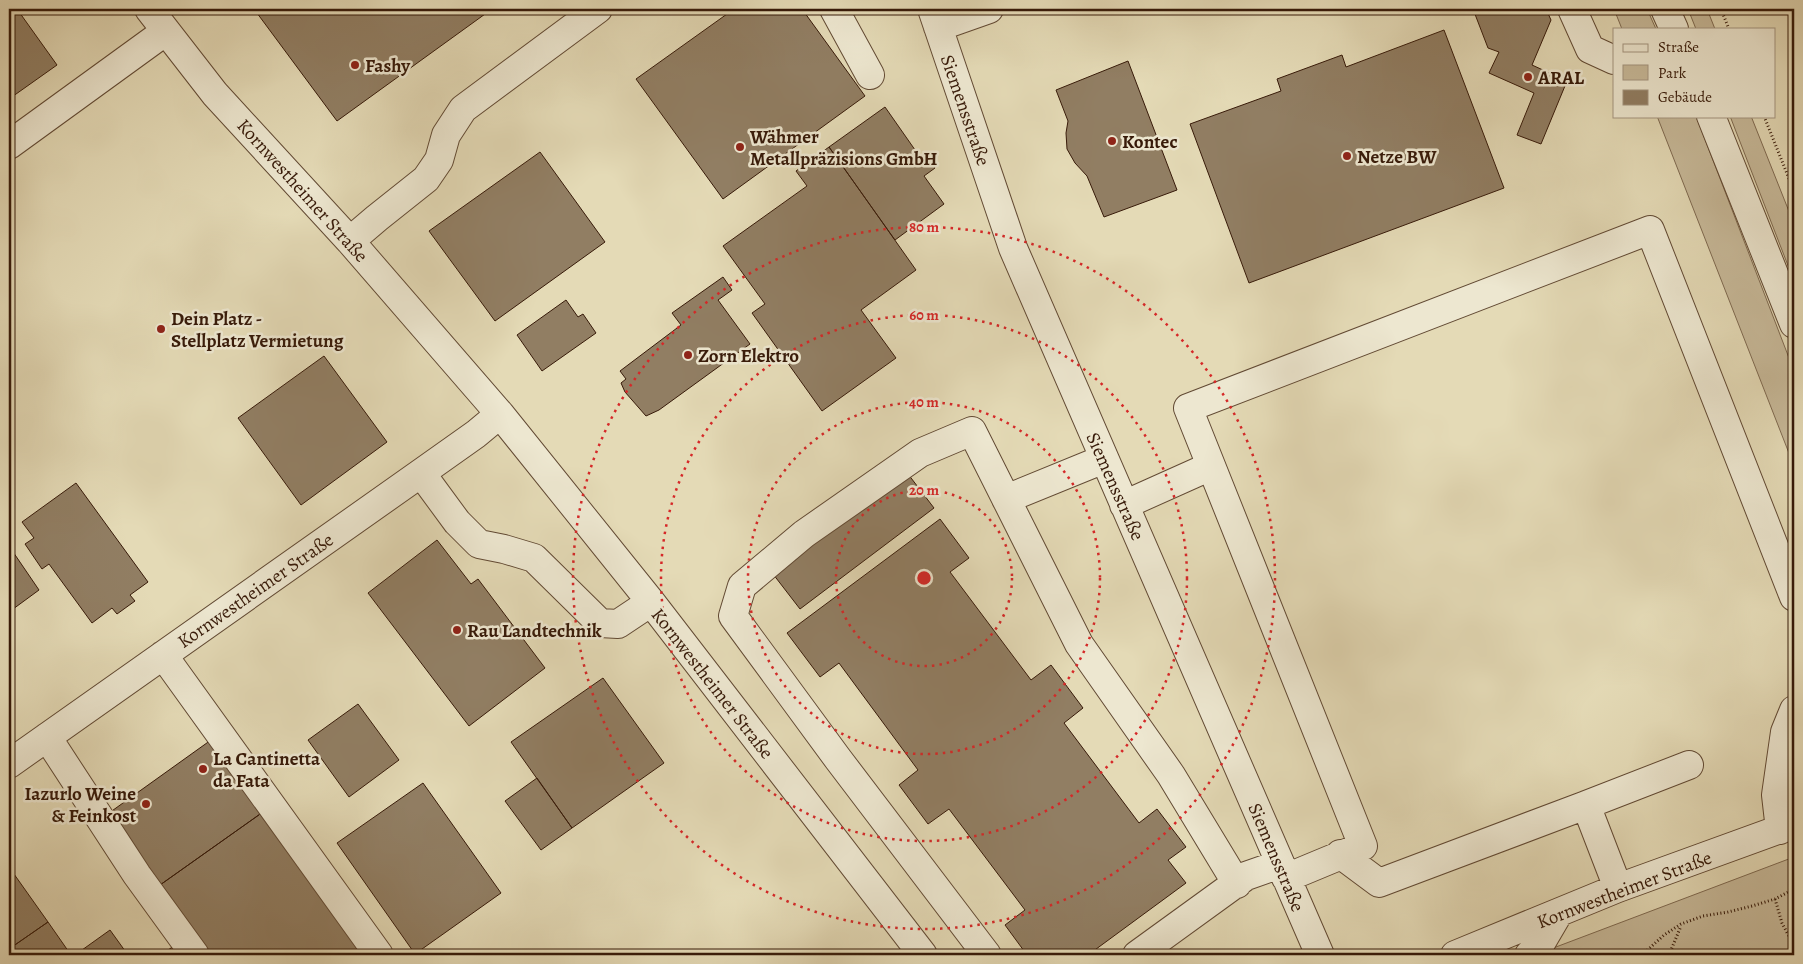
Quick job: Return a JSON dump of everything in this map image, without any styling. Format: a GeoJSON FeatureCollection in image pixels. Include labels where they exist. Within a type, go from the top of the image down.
{"type":"FeatureCollection","features":[{"type":"Feature","properties":{"kind":"street","name":"Kornwestheimer Straße"},"geometry":{"type":"LineString","coordinates":[[149,9],[215,94],[350,241],[500,414],[651,602],[923,955]]}},
{"type":"Feature","properties":{"kind":"street"},"geometry":{"type":"LineString","coordinates":[[350,241],[426,179],[439,160],[446,135],[463,109],[598,9]]}},
{"type":"Feature","properties":{"kind":"street"},"geometry":{"type":"LineString","coordinates":[[834,9],[870,75]]}},
{"type":"Feature","properties":{"kind":"street"},"geometry":{"type":"LineString","coordinates":[[935,18],[989,9]]}},
{"type":"Feature","properties":{"kind":"street"},"geometry":{"type":"LineString","coordinates":[[1572,9],[1590,49],[1613,60]]}},
{"type":"Feature","properties":{"kind":"street"},"geometry":{"type":"LineString","coordinates":[[1666,9],[1674,28]]}},
{"type":"Feature","properties":{"kind":"street","name":"Siemensstraße"},"geometry":{"type":"LineString","coordinates":[[935,18],[1012,248],[1320,955]]}},
{"type":"Feature","properties":{"kind":"street"},"geometry":{"type":"LineString","coordinates":[[9,145],[166,31]]}},
{"type":"Feature","properties":{"kind":"street"},"geometry":{"type":"LineString","coordinates":[[1712,118],[1794,324]]}},
{"type":"Feature","properties":{"kind":"street"},"geometry":{"type":"LineString","coordinates":[[1137,955],[1246,876],[1283,871],[1363,846],[1188,408],[1650,230],[1794,597]]}},
{"type":"Feature","properties":{"kind":"street","name":"Kornwestheimer Straße"},"geometry":{"type":"LineString","coordinates":[[9,764],[476,434],[500,414]]}},
{"type":"Feature","properties":{"kind":"street"},"geometry":{"type":"LineString","coordinates":[[987,955],[844,767],[733,616],[742,586],[804,534],[920,453],[972,432],[1079,644],[1171,775],[1237,884]]}},
{"type":"Feature","properties":{"kind":"street"},"geometry":{"type":"LineString","coordinates":[[1006,499],[1104,459]]}},
{"type":"Feature","properties":{"kind":"street"},"geometry":{"type":"LineString","coordinates":[[1124,505],[1211,466]]}},
{"type":"Feature","properties":{"kind":"street"},"geometry":{"type":"LineString","coordinates":[[421,473],[457,522],[479,544],[534,558],[600,623],[618,624],[651,602]]}},
{"type":"Feature","properties":{"kind":"street"},"geometry":{"type":"LineString","coordinates":[[163,655],[379,955]]}},
{"type":"Feature","properties":{"kind":"street"},"geometry":{"type":"LineString","coordinates":[[1787,827],[1776,795],[1785,732],[1794,710]]}},
{"type":"Feature","properties":{"kind":"street"},"geometry":{"type":"LineString","coordinates":[[46,737],[138,875],[195,955]]}},
{"type":"Feature","properties":{"kind":"street"},"geometry":{"type":"LineString","coordinates":[[1340,854],[1379,883],[1689,765]]}},
{"type":"Feature","properties":{"kind":"street"},"geometry":{"type":"LineString","coordinates":[[1586,805],[1618,888]]}},
{"type":"Feature","properties":{"kind":"street","name":"Kornwestheimer Straße"},"geometry":{"type":"LineString","coordinates":[[1455,955],[1618,888],[1787,827]]}},
{"type":"Feature","properties":{"kind":"street"},"geometry":{"type":"LineString","coordinates":[[1529,955],[1541,943],[1558,914]]}},
{"type":"Feature","properties":{"kind":"path"},"geometry":{"type":"LineString","coordinates":[[1721,9],[1729,28]]}},
{"type":"Feature","properties":{"kind":"path"},"geometry":{"type":"LineString","coordinates":[[1765,118],[1794,191]]}},
{"type":"Feature","properties":{"kind":"path"},"geometry":{"type":"LineString","coordinates":[[1642,955],[1664,935],[1681,924],[1703,916],[1728,912],[1775,899],[1794,889]]}},
{"type":"Feature","properties":{"kind":"path"},"geometry":{"type":"LineString","coordinates":[[1775,899],[1782,923],[1794,946]]}},
{"type":"Feature","properties":{"kind":"path"},"geometry":{"type":"LineString","coordinates":[[1669,955],[1681,924]]}},
{"type":"Feature","properties":{"kind":"green space"},"geometry":{"type":"Polygon","coordinates":[[[1614,9],[1647,9],[1656,28],[1622,28],[1614,9]]]}},
{"type":"Feature","properties":{"kind":"green space"},"geometry":{"type":"Polygon","coordinates":[[[1688,9],[1707,9],[1715,28],[1696,28],[1688,9]]]}},
{"type":"Feature","properties":{"kind":"green space"},"geometry":{"type":"Polygon","coordinates":[[[1658,118],[1697,118],[1794,371],[1794,466],[1658,118]]]}},
{"type":"Feature","properties":{"kind":"green space"},"geometry":{"type":"Polygon","coordinates":[[[1731,118],[1752,118],[1794,224],[1794,281],[1731,118]]]}},
{"type":"Feature","properties":{"kind":"green space"},"geometry":{"type":"Polygon","coordinates":[[[1794,857],[1794,955],[1544,955],[1548,950],[1794,857]]]}},
{"type":"Feature","properties":{"kind":"building"},"geometry":{"type":"Polygon","coordinates":[[[9,9],[17,9],[57,65],[9,99],[9,9]]]}},
{"type":"Feature","properties":{"kind":"building","name":"Fashy"},"geometry":{"type":"Polygon","coordinates":[[[254,9],[492,9],[337,121],[254,9]]]}},
{"type":"Feature","properties":{"kind":"building","name":"Wähmer Metallpräzisions GmbH"},"geometry":{"type":"Polygon","coordinates":[[[734,9],[802,9],[865,96],[723,199],[636,79],[734,9]]]}},
{"type":"Feature","properties":{"kind":"building","name":"ARAL"},"geometry":{"type":"Polygon","coordinates":[[[1473,9],[1546,9],[1551,20],[1532,65],[1567,81],[1541,144],[1517,135],[1534,93],[1489,73],[1499,52],[1488,48],[1473,9]]]}},
{"type":"Feature","properties":{"kind":"building","name":"Netze BW"},"geometry":{"type":"Polygon","coordinates":[[[1444,30],[1504,188],[1249,283],[1190,124],[1281,91],[1277,79],[1342,55],[1346,67],[1444,30]]]}},
{"type":"Feature","properties":{"kind":"building","name":"Kontec"},"geometry":{"type":"Polygon","coordinates":[[[1128,61],[1177,190],[1104,217],[1087,176],[1075,163],[1067,149],[1066,133],[1068,121],[1056,90],[1128,61]]]}},
{"type":"Feature","properties":{"kind":"building"},"geometry":{"type":"Polygon","coordinates":[[[885,107],[920,157],[924,154],[935,168],[924,176],[944,204],[895,240],[829,147],[885,107]]]}},
{"type":"Feature","properties":{"kind":"building"},"geometry":{"type":"Polygon","coordinates":[[[829,147],[916,270],[861,310],[896,358],[822,411],[752,313],[765,304],[723,246],[807,186],[796,171],[829,147]]]}},
{"type":"Feature","properties":{"kind":"building"},"geometry":{"type":"Polygon","coordinates":[[[540,152],[605,242],[495,321],[429,231],[540,152]]]}},
{"type":"Feature","properties":{"kind":"building","name":"Zorn Elektro"},"geometry":{"type":"Polygon","coordinates":[[[723,277],[732,290],[718,300],[750,344],[659,410],[646,416],[625,392],[621,383],[626,379],[620,371],[681,325],[672,313],[723,277]]]}},
{"type":"Feature","properties":{"kind":"building"},"geometry":{"type":"Polygon","coordinates":[[[566,300],[578,317],[583,314],[596,333],[542,371],[517,335],[566,300]]]}},
{"type":"Feature","properties":{"kind":"building"},"geometry":{"type":"Polygon","coordinates":[[[324,356],[387,442],[301,505],[238,418],[324,356]]]}},
{"type":"Feature","properties":{"kind":"building"},"geometry":{"type":"Polygon","coordinates":[[[908,474],[934,508],[800,609],[773,574],[908,474]]]}},
{"type":"Feature","properties":{"kind":"building"},"geometry":{"type":"Polygon","coordinates":[[[76,483],[148,582],[130,595],[135,601],[117,614],[112,608],[92,623],[49,564],[42,569],[25,544],[34,538],[22,522],[76,483]]]}},
{"type":"Feature","properties":{"kind":"building"},"geometry":{"type":"Polygon","coordinates":[[[940,519],[969,558],[950,572],[1031,680],[1051,665],[1083,708],[1064,723],[1139,823],[1157,809],[1186,847],[1168,860],[1186,883],[1088,955],[1058,955],[1056,953],[1054,955],[1027,955],[1005,925],[1025,910],[949,809],[928,824],[899,785],[918,770],[839,663],[820,677],[787,633],[940,519]]]}},
{"type":"Feature","properties":{"kind":"building","name":"Rau Landtechnik"},"geometry":{"type":"Polygon","coordinates":[[[437,540],[471,584],[478,579],[545,668],[469,726],[368,593],[437,540]]]}},
{"type":"Feature","properties":{"kind":"building"},"geometry":{"type":"Polygon","coordinates":[[[9,546],[39,590],[9,612],[9,546]]]}},
{"type":"Feature","properties":{"kind":"building"},"geometry":{"type":"Polygon","coordinates":[[[603,678],[664,763],[572,828],[511,742],[603,678]]]}},
{"type":"Feature","properties":{"kind":"building"},"geometry":{"type":"Polygon","coordinates":[[[358,704],[399,760],[349,797],[308,740],[358,704]]]}},
{"type":"Feature","properties":{"kind":"building"},"geometry":{"type":"Polygon","coordinates":[[[211,740],[263,812],[160,885],[109,813],[211,740]]]}},
{"type":"Feature","properties":{"kind":"building"},"geometry":{"type":"Polygon","coordinates":[[[537,778],[572,828],[541,850],[505,801],[537,778]]]}},
{"type":"Feature","properties":{"kind":"building"},"geometry":{"type":"Polygon","coordinates":[[[423,783],[501,893],[415,954],[337,843],[423,783]]]}},
{"type":"Feature","properties":{"kind":"building"},"geometry":{"type":"Polygon","coordinates":[[[263,812],[366,955],[211,955],[160,885],[263,812]]]}},
{"type":"Feature","properties":{"kind":"building"},"geometry":{"type":"Polygon","coordinates":[[[9,867],[48,922],[9,949],[9,867]]]}},
{"type":"Feature","properties":{"kind":"building"},"geometry":{"type":"Polygon","coordinates":[[[48,922],[71,955],[9,955],[9,949],[48,922]]]}},
{"type":"Feature","properties":{"kind":"building"},"geometry":{"type":"Polygon","coordinates":[[[110,930],[128,955],[75,955],[110,930]]]}},
{"type":"Feature","properties":{"kind":"building"},"geometry":{"type":"Polygon","coordinates":[[[178,943],[186,955],[161,955],[178,943]]]}},
{"type":"Feature","properties":{"kind":"place","name":"Fashy"},"geometry":{"type":"Point","coordinates":[355,65]}},
{"type":"Feature","properties":{"kind":"place","name":"ARAL"},"geometry":{"type":"Point","coordinates":[1528,77]}},
{"type":"Feature","properties":{"kind":"place","name":"Kontec"},"geometry":{"type":"Point","coordinates":[1112,141]}},
{"type":"Feature","properties":{"kind":"place","name":"Wähmer Metallpräzisions GmbH"},"geometry":{"type":"Point","coordinates":[740,147]}},
{"type":"Feature","properties":{"kind":"place","name":"Netze BW"},"geometry":{"type":"Point","coordinates":[1347,156]}},
{"type":"Feature","properties":{"kind":"place","name":"Dein Platz - Stellplatz Vermietung"},"geometry":{"type":"Point","coordinates":[161,329]}},
{"type":"Feature","properties":{"kind":"place","name":"Zorn Elektro"},"geometry":{"type":"Point","coordinates":[688,355]}},
{"type":"Feature","properties":{"kind":"place","name":"Rau Landtechnik"},"geometry":{"type":"Point","coordinates":[457,630]}},
{"type":"Feature","properties":{"kind":"place","name":"La Cantinetta da Fata"},"geometry":{"type":"Point","coordinates":[203,769]}},
{"type":"Feature","properties":{"kind":"place","name":"Iazurlo Weine & Feinkost"},"geometry":{"type":"Point","coordinates":[146,804]}}]}
